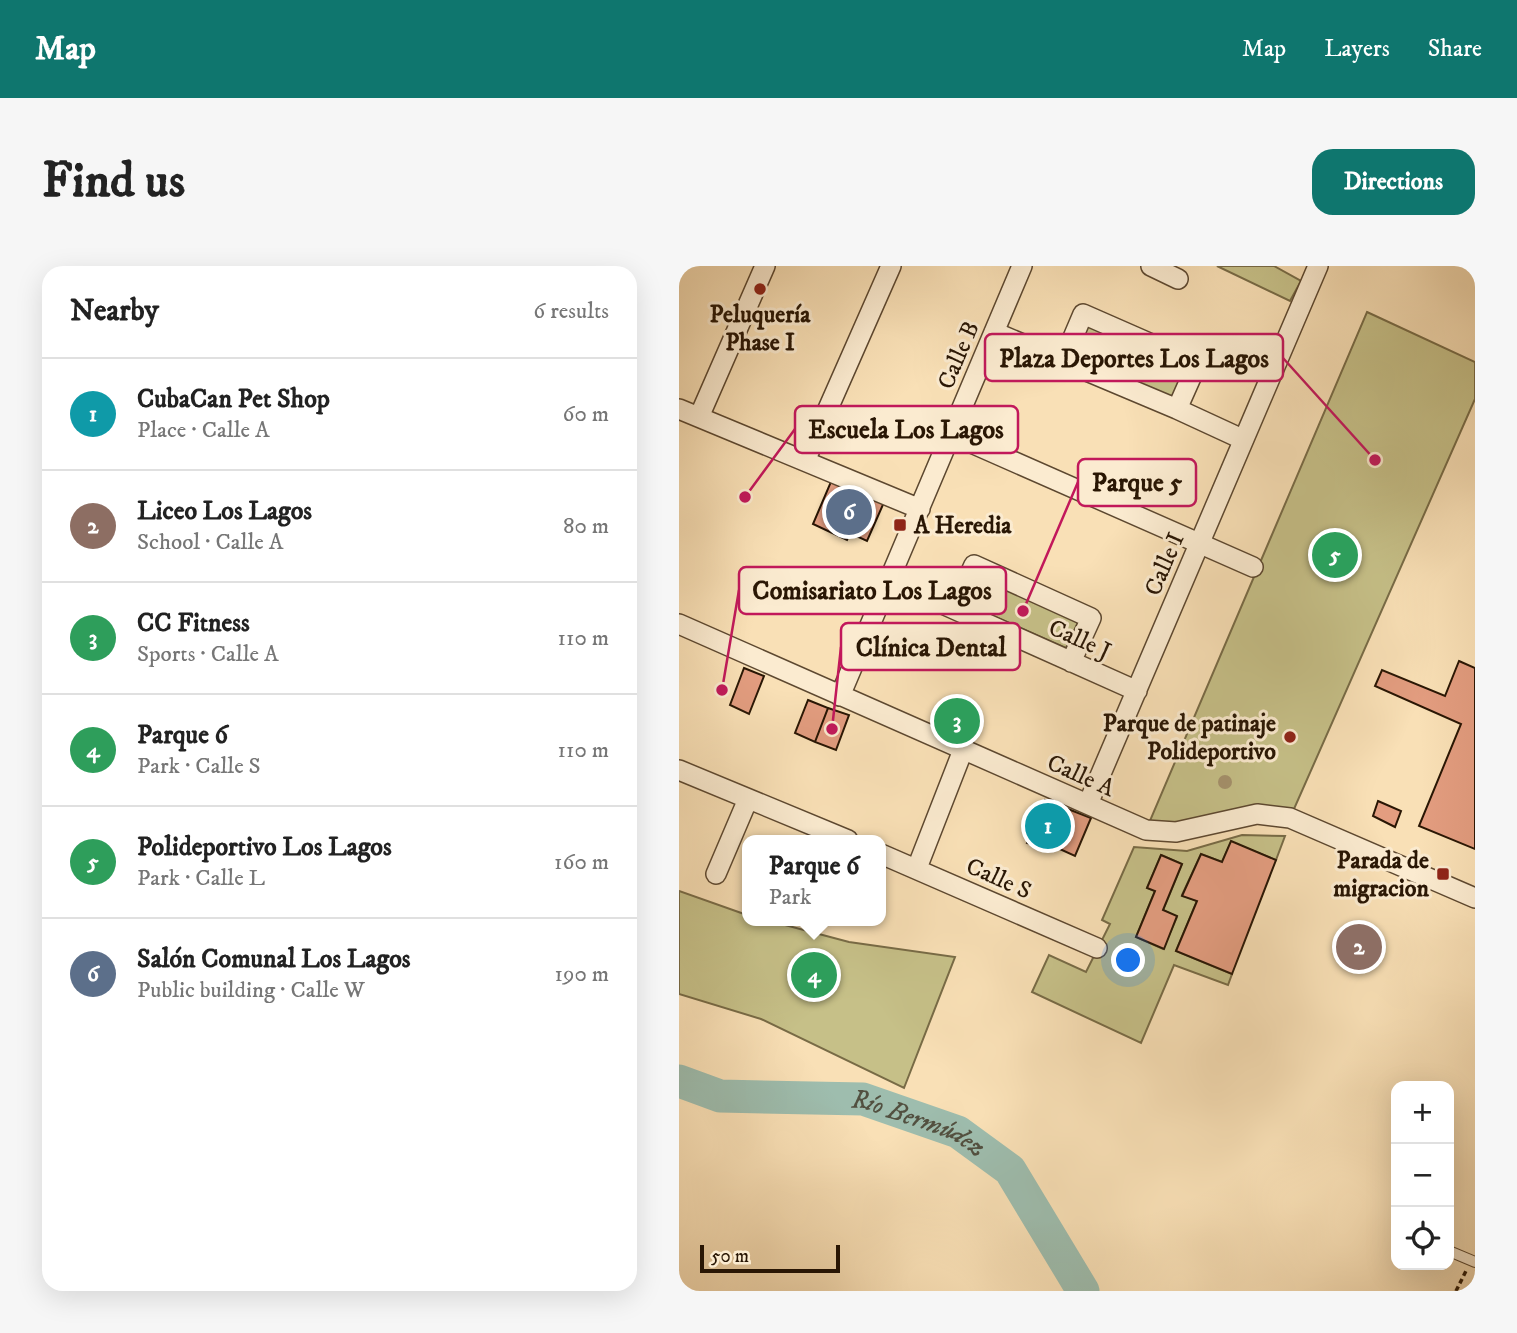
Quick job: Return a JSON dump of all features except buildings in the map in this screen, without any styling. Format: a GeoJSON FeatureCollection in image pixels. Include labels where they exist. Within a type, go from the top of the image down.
{"type":"FeatureCollection","features":[{"type":"Feature","properties":{"kind":"street"},"geometry":{"type":"LineString","coordinates":[[699,417],[765,266]]}},
{"type":"Feature","properties":{"kind":"street"},"geometry":{"type":"LineString","coordinates":[[805,461],[891,266]]}},
{"type":"Feature","properties":{"kind":"street","name":"Calle B"},"geometry":{"type":"LineString","coordinates":[[840,696],[1022,266]]}},
{"type":"Feature","properties":{"kind":"street"},"geometry":{"type":"LineString","coordinates":[[1151,266],[1178,279]]}},
{"type":"Feature","properties":{"kind":"street","name":"Calle I"},"geometry":{"type":"LineString","coordinates":[[1088,804],[1318,266]]}},
{"type":"Feature","properties":{"kind":"street"},"geometry":{"type":"LineString","coordinates":[[1063,361],[1083,314],[1198,364],[1177,409]]}},
{"type":"Feature","properties":{"kind":"street"},"geometry":{"type":"LineString","coordinates":[[994,332],[1243,439]]}},
{"type":"Feature","properties":{"kind":"street"},"geometry":{"type":"LineString","coordinates":[[679,409],[920,509]]}},
{"type":"Feature","properties":{"kind":"street"},"geometry":{"type":"LineString","coordinates":[[951,434],[1253,567]]}},
{"type":"Feature","properties":{"kind":"street"},"geometry":{"type":"LineString","coordinates":[[954,609],[974,565],[1091,618],[1071,662]]}},
{"type":"Feature","properties":{"kind":"street","name":"Calle J"},"geometry":{"type":"LineString","coordinates":[[889,580],[1137,691]]}},
{"type":"Feature","properties":{"kind":"street","name":"Calle A"},"geometry":{"type":"LineString","coordinates":[[679,624],[1146,830],[1176,832],[1257,814],[1290,818],[1475,898]]}},
{"type":"Feature","properties":{"kind":"street"},"geometry":{"type":"LineString","coordinates":[[917,869],[963,750]]}},
{"type":"Feature","properties":{"kind":"street"},"geometry":{"type":"LineString","coordinates":[[679,770],[836,835]]}},
{"type":"Feature","properties":{"kind":"street"},"geometry":{"type":"LineString","coordinates":[[716,874],[748,799]]}},
{"type":"Feature","properties":{"kind":"street","name":"Calle S"},"geometry":{"type":"LineString","coordinates":[[886,856],[1097,948]]}},
{"type":"Feature","properties":{"kind":"lane"},"geometry":{"type":"LineString","coordinates":[[1454,1253],[1475,1262]]}},
{"type":"Feature","properties":{"kind":"shaded area"},"geometry":{"type":"Polygon","coordinates":[[[1217,266],[1274,266],[1301,281],[1290,301],[1217,266]]]}},
{"type":"Feature","properties":{"kind":"shaded area"},"geometry":{"type":"Polygon","coordinates":[[[1367,312],[1475,362],[1475,399],[1290,818],[1146,830],[1367,312]]]}},
{"type":"Feature","properties":{"kind":"shaded area"},"geometry":{"type":"Polygon","coordinates":[[[1084,318],[1189,368],[1173,406],[1063,361],[1084,318]]]}},
{"type":"Feature","properties":{"kind":"shaded area"},"geometry":{"type":"Polygon","coordinates":[[[979,574],[1080,618],[1066,648],[966,604],[979,574]]]}},
{"type":"Feature","properties":{"kind":"shaded area"},"geometry":{"type":"Polygon","coordinates":[[[1242,835],[1285,836],[1276,860],[1231,842],[1222,862],[1201,854],[1182,895],[1197,901],[1176,951],[1232,974],[1228,985],[1174,965],[1141,1043],[1032,992],[1049,955],[1086,972],[1110,924],[1102,920],[1134,847],[1187,851],[1242,835]],[[1161,855],[1147,888],[1155,891],[1136,937],[1163,949],[1177,917],[1163,910],[1182,864],[1161,855]]]}},
{"type":"Feature","properties":{"kind":"shaded area"},"geometry":{"type":"Polygon","coordinates":[[[679,891],[742,913],[742,926],[789,926],[849,942],[955,957],[904,1088],[761,1019],[679,994],[679,891]]]}},
{"type":"Feature","properties":{"kind":"waterway","name":"Río Bermúdez"},"geometry":{"type":"LineString","coordinates":[[679,1081],[720,1096],[863,1099],[958,1132],[1010,1170],[1083,1291]]}},
{"type":"Feature","properties":{"kind":"place","name":"Peluquería Phase I"},"geometry":{"type":"Point","coordinates":[760,289]}},
{"type":"Feature","properties":{"kind":"place","name":"Plaza Deportes Los Lagos"},"geometry":{"type":"Point","coordinates":[1375,460]}},
{"type":"Feature","properties":{"kind":"place","name":"Escuela Los Lagos"},"geometry":{"type":"Point","coordinates":[745,497]}},
{"type":"Feature","properties":{"kind":"place","name":"Salón Comunal Los Lagos"},"geometry":{"type":"Point","coordinates":[849,512]}},
{"type":"Feature","properties":{"kind":"place","name":"A Heredia"},"geometry":{"type":"Point","coordinates":[900,525]}},
{"type":"Feature","properties":{"kind":"place","name":"Polideportivo Los Lagos"},"geometry":{"type":"Point","coordinates":[1335,555]}},
{"type":"Feature","properties":{"kind":"place","name":"Parque 5"},"geometry":{"type":"Point","coordinates":[1023,611]}},
{"type":"Feature","properties":{"kind":"place","name":"Comisariato Los Lagos"},"geometry":{"type":"Point","coordinates":[722,690]}},
{"type":"Feature","properties":{"kind":"place","name":"CC Fitness"},"geometry":{"type":"Point","coordinates":[957,721]}},
{"type":"Feature","properties":{"kind":"place","name":"Clínica Dental"},"geometry":{"type":"Point","coordinates":[832,729]}},
{"type":"Feature","properties":{"kind":"place","name":"Parque de patinaje Polideportivo"},"geometry":{"type":"Point","coordinates":[1290,737]}},
{"type":"Feature","properties":{"kind":"place","name":"CubaCan Pet Shop"},"geometry":{"type":"Point","coordinates":[1048,826]}},
{"type":"Feature","properties":{"kind":"place","name":"Parada de migracion"},"geometry":{"type":"Point","coordinates":[1443,874]}},
{"type":"Feature","properties":{"kind":"place","name":"Liceo Los Lagos"},"geometry":{"type":"Point","coordinates":[1359,947]}},
{"type":"Feature","properties":{"kind":"place","name":"Parque 6"},"geometry":{"type":"Point","coordinates":[814,975]}}]}
